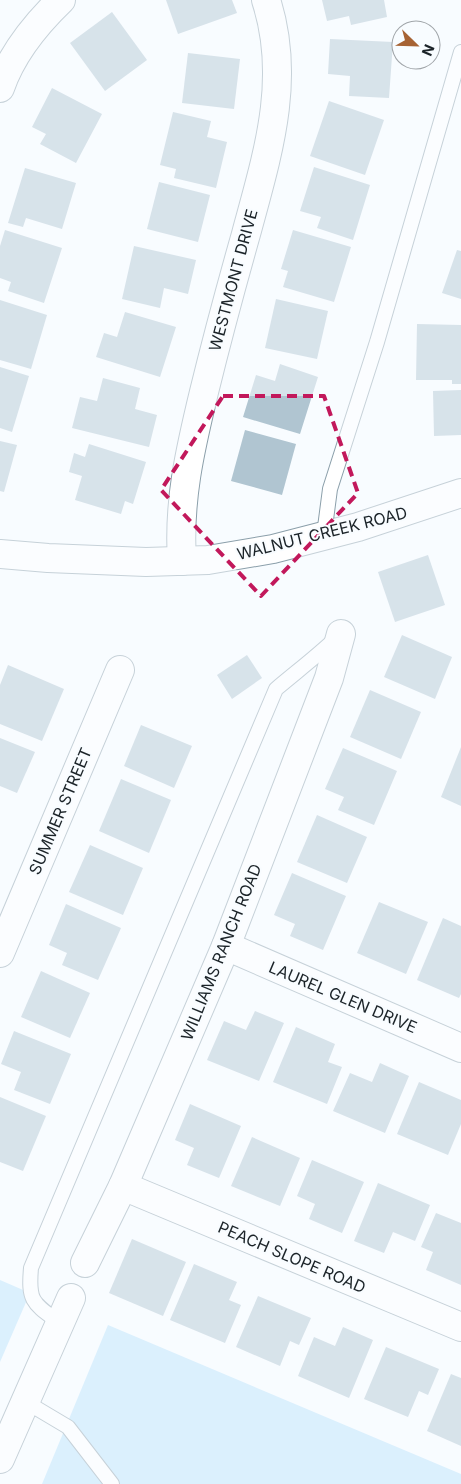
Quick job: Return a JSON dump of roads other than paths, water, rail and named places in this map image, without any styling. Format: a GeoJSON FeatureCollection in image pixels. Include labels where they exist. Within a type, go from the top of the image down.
{"type":"FeatureCollection","features":[{"type":"Feature","properties":{"kind":"street"},"geometry":{"type":"LineString","coordinates":[[0,88],[26,38],[60,0]]}},
{"type":"Feature","properties":{"kind":"street","name":"WESTMONT DRIVE"},"geometry":{"type":"LineString","coordinates":[[182,561],[180,531],[190,452],[218,333],[259,184],[274,115],[278,82],[278,58],[274,31],[266,0]]}},
{"type":"Feature","properties":{"kind":"street","name":"WALNUT CREEK ROAD"},"geometry":{"type":"LineString","coordinates":[[0,554],[146,562],[208,560],[273,549],[367,524],[461,493]]}},
{"type":"Feature","properties":{"kind":"street","name":"WILLIAMS RANCH ROAD"},"geometry":{"type":"LineString","coordinates":[[85,1264],[123,1186],[226,946],[329,678],[341,634]]}},
{"type":"Feature","properties":{"kind":"street","name":"SUMMER STREET"},"geometry":{"type":"LineString","coordinates":[[0,953],[120,670]]}},
{"type":"Feature","properties":{"kind":"street","name":"LAUREL GLEN DRIVE"},"geometry":{"type":"LineString","coordinates":[[226,946],[461,1048]]}},
{"type":"Feature","properties":{"kind":"street","name":"PEACH SLOPE ROAD"},"geometry":{"type":"LineString","coordinates":[[123,1186],[461,1327]]}},
{"type":"Feature","properties":{"kind":"street"},"geometry":{"type":"LineString","coordinates":[[0,1460],[71,1298]]}},
{"type":"Feature","properties":{"kind":"lane"},"geometry":{"type":"LineString","coordinates":[[324,535],[330,489],[377,342],[461,52]]}},
{"type":"Feature","properties":{"kind":"lane"},"geometry":{"type":"LineString","coordinates":[[60,1323],[41,1309],[32,1298],[29,1289],[31,1268],[276,689],[341,634]]}},
{"type":"Feature","properties":{"kind":"lane"},"geometry":{"type":"LineString","coordinates":[[26,1402],[68,1427],[112,1484]]}}]}
